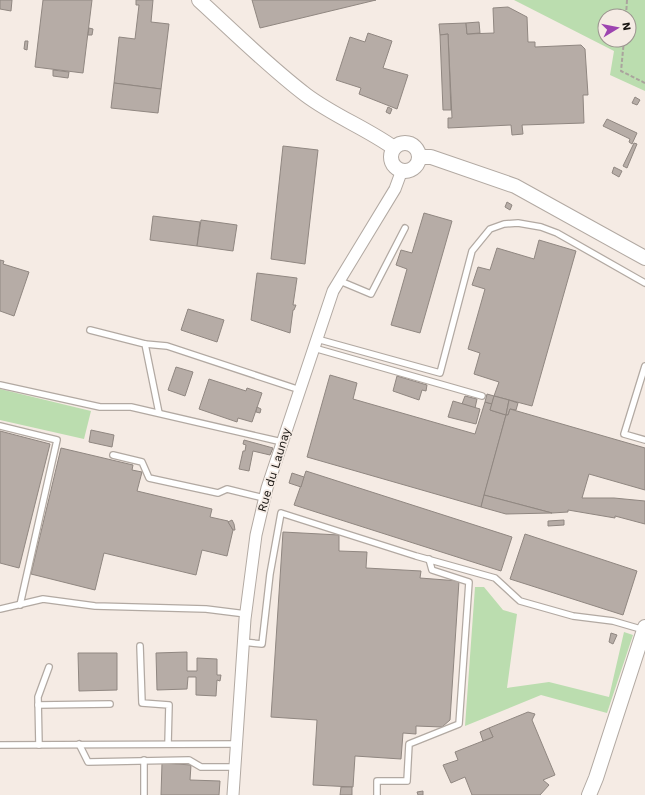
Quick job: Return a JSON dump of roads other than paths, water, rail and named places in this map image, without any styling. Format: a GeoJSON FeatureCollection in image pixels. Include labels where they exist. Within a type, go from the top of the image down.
{"type":"FeatureCollection","features":[{"type":"Feature","properties":{"kind":"street"},"geometry":{"type":"LineString","coordinates":[[199,0],[274,70],[306,95],[337,116],[372,133],[394,148]]}},
{"type":"Feature","properties":{"kind":"street"},"geometry":{"type":"LineString","coordinates":[[401,143],[410,143],[417,148],[419,157],[414,168],[402,170],[392,161],[391,157],[394,148],[401,143]]}},
{"type":"Feature","properties":{"kind":"street"},"geometry":{"type":"LineString","coordinates":[[419,157],[431,157],[515,186],[645,258]]}},
{"type":"Feature","properties":{"kind":"street","name":"Rue du Launay"},"geometry":{"type":"LineString","coordinates":[[233,795],[243,642],[256,535],[264,498],[333,291],[395,189],[402,170]]}},
{"type":"Feature","properties":{"kind":"street"},"geometry":{"type":"LineString","coordinates":[[589,795],[596,778],[645,628]]}},
{"type":"Feature","properties":{"kind":"lane"},"geometry":{"type":"LineString","coordinates":[[316,344],[440,373],[472,251],[490,229],[504,224],[518,223],[541,227],[557,233],[645,283]]}},
{"type":"Feature","properties":{"kind":"lane"},"geometry":{"type":"LineString","coordinates":[[340,281],[371,294],[405,228]]}},
{"type":"Feature","properties":{"kind":"lane"},"geometry":{"type":"LineString","coordinates":[[90,330],[145,344],[167,346],[300,390]]}},
{"type":"Feature","properties":{"kind":"lane"},"geometry":{"type":"LineString","coordinates":[[145,344],[159,413]]}},
{"type":"Feature","properties":{"kind":"lane"},"geometry":{"type":"LineString","coordinates":[[316,344],[482,396]]}},
{"type":"Feature","properties":{"kind":"lane"},"geometry":{"type":"LineString","coordinates":[[645,366],[624,434],[645,440]]}},
{"type":"Feature","properties":{"kind":"lane"},"geometry":{"type":"LineString","coordinates":[[0,385],[100,407],[131,407],[282,442]]}},
{"type":"Feature","properties":{"kind":"lane"},"geometry":{"type":"LineString","coordinates":[[0,426],[57,440],[20,605]]}},
{"type":"Feature","properties":{"kind":"lane"},"geometry":{"type":"LineString","coordinates":[[113,456],[142,462],[149,478],[218,493],[227,489],[264,498]]}},
{"type":"Feature","properties":{"kind":"lane"},"geometry":{"type":"LineString","coordinates":[[243,642],[262,644],[270,574],[281,513],[495,578],[520,601],[573,616],[613,621],[645,628]]}},
{"type":"Feature","properties":{"kind":"lane"},"geometry":{"type":"LineString","coordinates":[[377,795],[377,781],[407,780],[409,744],[459,724],[469,582],[432,570],[429,559]]}},
{"type":"Feature","properties":{"kind":"lane"},"geometry":{"type":"LineString","coordinates":[[0,609],[43,599],[95,606],[206,609],[246,614]]}},
{"type":"Feature","properties":{"kind":"lane"},"geometry":{"type":"LineString","coordinates":[[140,646],[142,703],[169,705],[168,744]]}},
{"type":"Feature","properties":{"kind":"lane"},"geometry":{"type":"LineString","coordinates":[[39,745],[38,697],[49,667]]}},
{"type":"Feature","properties":{"kind":"lane"},"geometry":{"type":"LineString","coordinates":[[38,706],[110,704]]}},
{"type":"Feature","properties":{"kind":"lane"},"geometry":{"type":"LineString","coordinates":[[79,744],[88,762],[189,760],[201,767],[235,767]]}},
{"type":"Feature","properties":{"kind":"lane"},"geometry":{"type":"LineString","coordinates":[[0,745],[236,744]]}},
{"type":"Feature","properties":{"kind":"lane"},"geometry":{"type":"LineString","coordinates":[[144,760],[144,795]]}}]}
